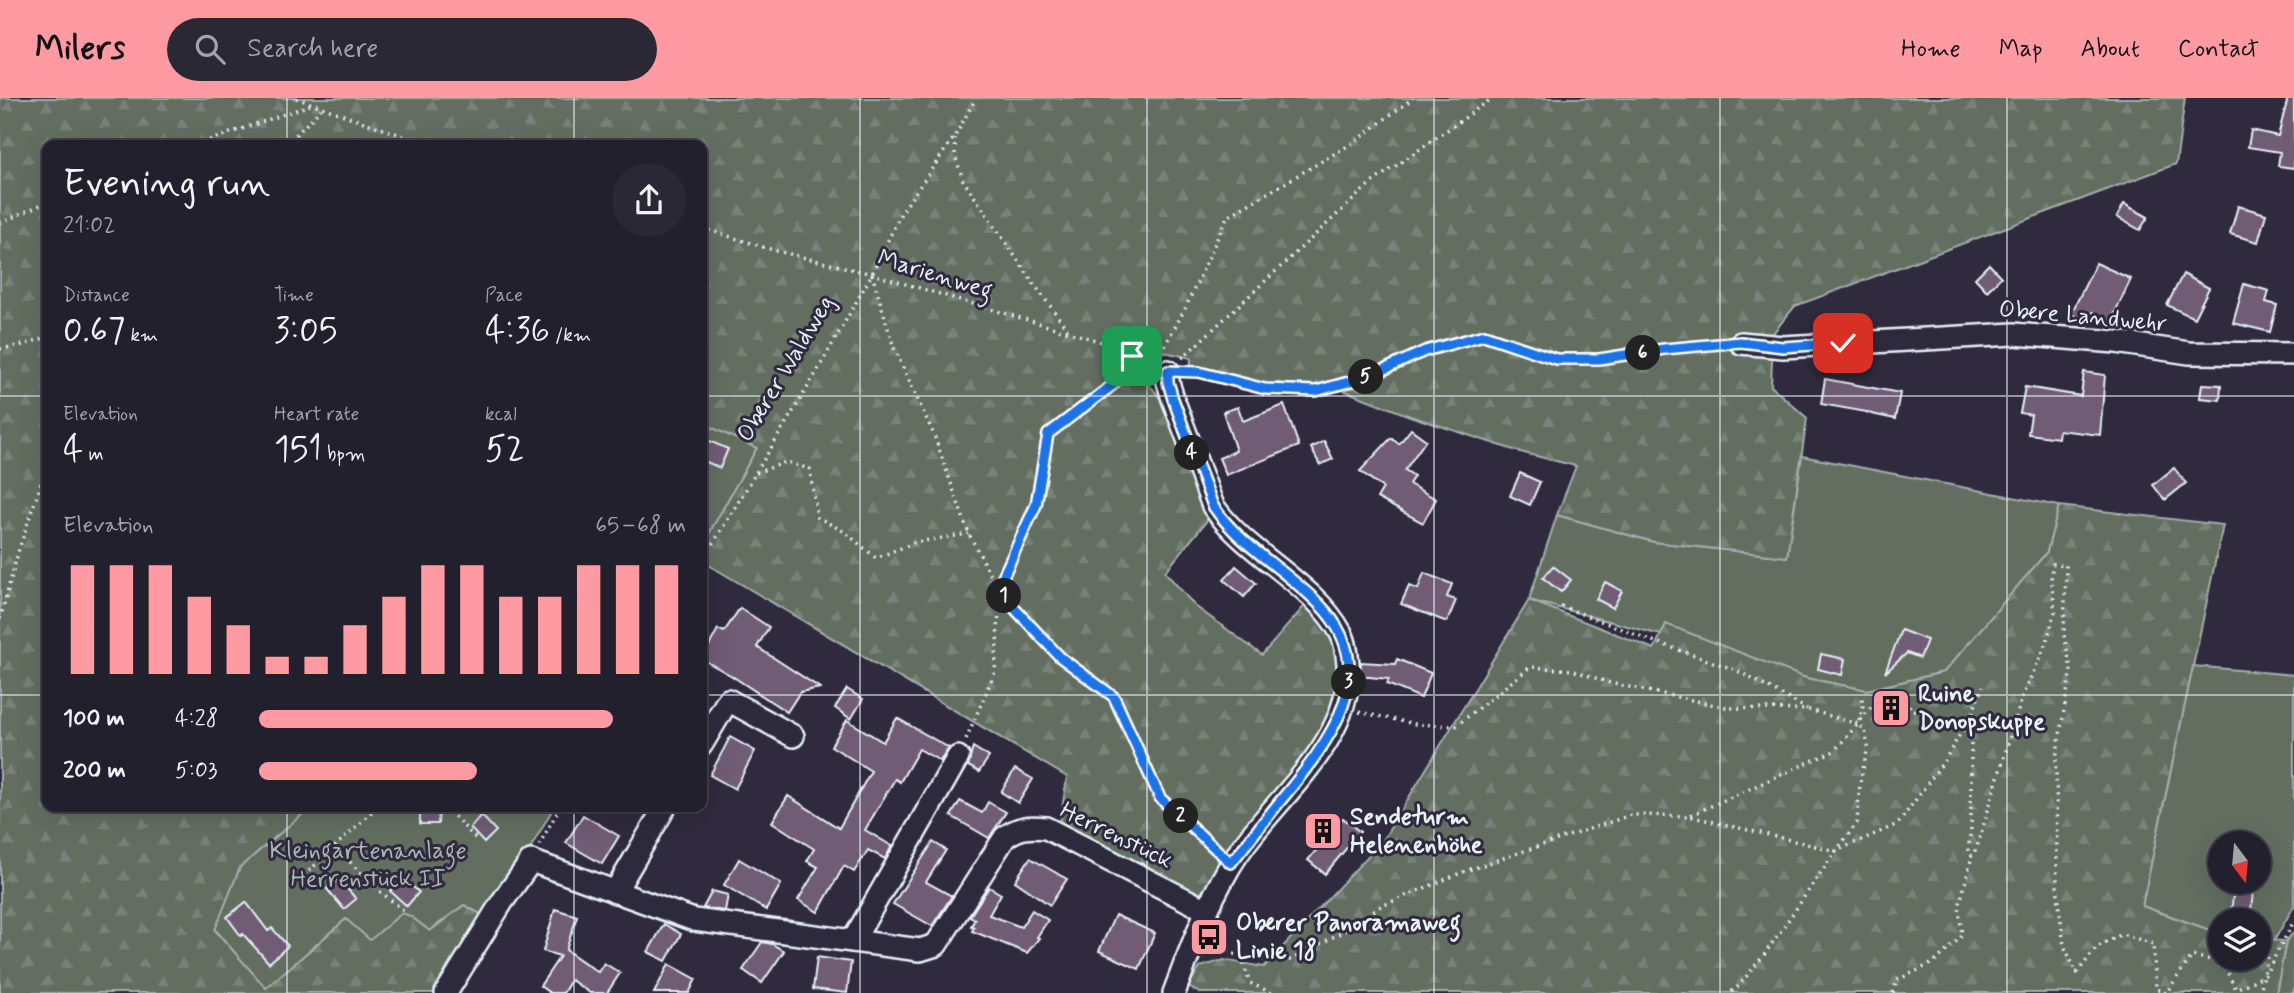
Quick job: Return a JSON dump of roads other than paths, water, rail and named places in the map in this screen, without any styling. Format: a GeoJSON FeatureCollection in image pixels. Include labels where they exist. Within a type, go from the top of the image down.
{"type":"FeatureCollection","features":[{"type":"Feature","properties":{"kind":"street","name":"Obere Landwehr"},"geometry":{"type":"LineString","coordinates":[[1741,342],[1783,347],[2014,334],[2116,342],[2189,353],[2294,354]]}},
{"type":"Feature","properties":{"kind":"street"},"geometry":{"type":"LineString","coordinates":[[1161,362],[1203,485],[1213,506],[1223,522],[1238,536],[1320,604],[1342,635],[1349,683],[1343,710],[1328,739],[1231,863],[1206,910],[1174,993]]}},
{"type":"Feature","properties":{"kind":"street"},"geometry":{"type":"LineString","coordinates":[[707,736],[728,700],[793,736]]}},
{"type":"Feature","properties":{"kind":"street"},"geometry":{"type":"LineString","coordinates":[[853,941],[958,757]]}},
{"type":"Feature","properties":{"kind":"street"},"geometry":{"type":"LineString","coordinates":[[615,892],[662,812]]}},
{"type":"Feature","properties":{"kind":"street","name":"Herrenstück"},"geometry":{"type":"LineString","coordinates":[[446,993],[502,902],[531,861],[694,920],[920,950],[936,945],[1005,837],[1015,830],[1029,826],[1046,828],[1206,910]]}},
{"type":"Feature","properties":{"kind":"place","name":"Ruine Donopskuppe"},"geometry":{"type":"Point","coordinates":[1891,708]}},
{"type":"Feature","properties":{"kind":"place","name":"Sendeturm Helenenhöhe"},"geometry":{"type":"Point","coordinates":[1323,831]}},
{"type":"Feature","properties":{"kind":"place","name":"Oberer Panoramaweg Linie 18"},"geometry":{"type":"Point","coordinates":[1209,937]}},
{"type":"Feature","properties":{"kind":"park label","name":"Kleingartenanlage Herrenstück II"},"geometry":{"type":"Point","coordinates":[368,865]}}]}
